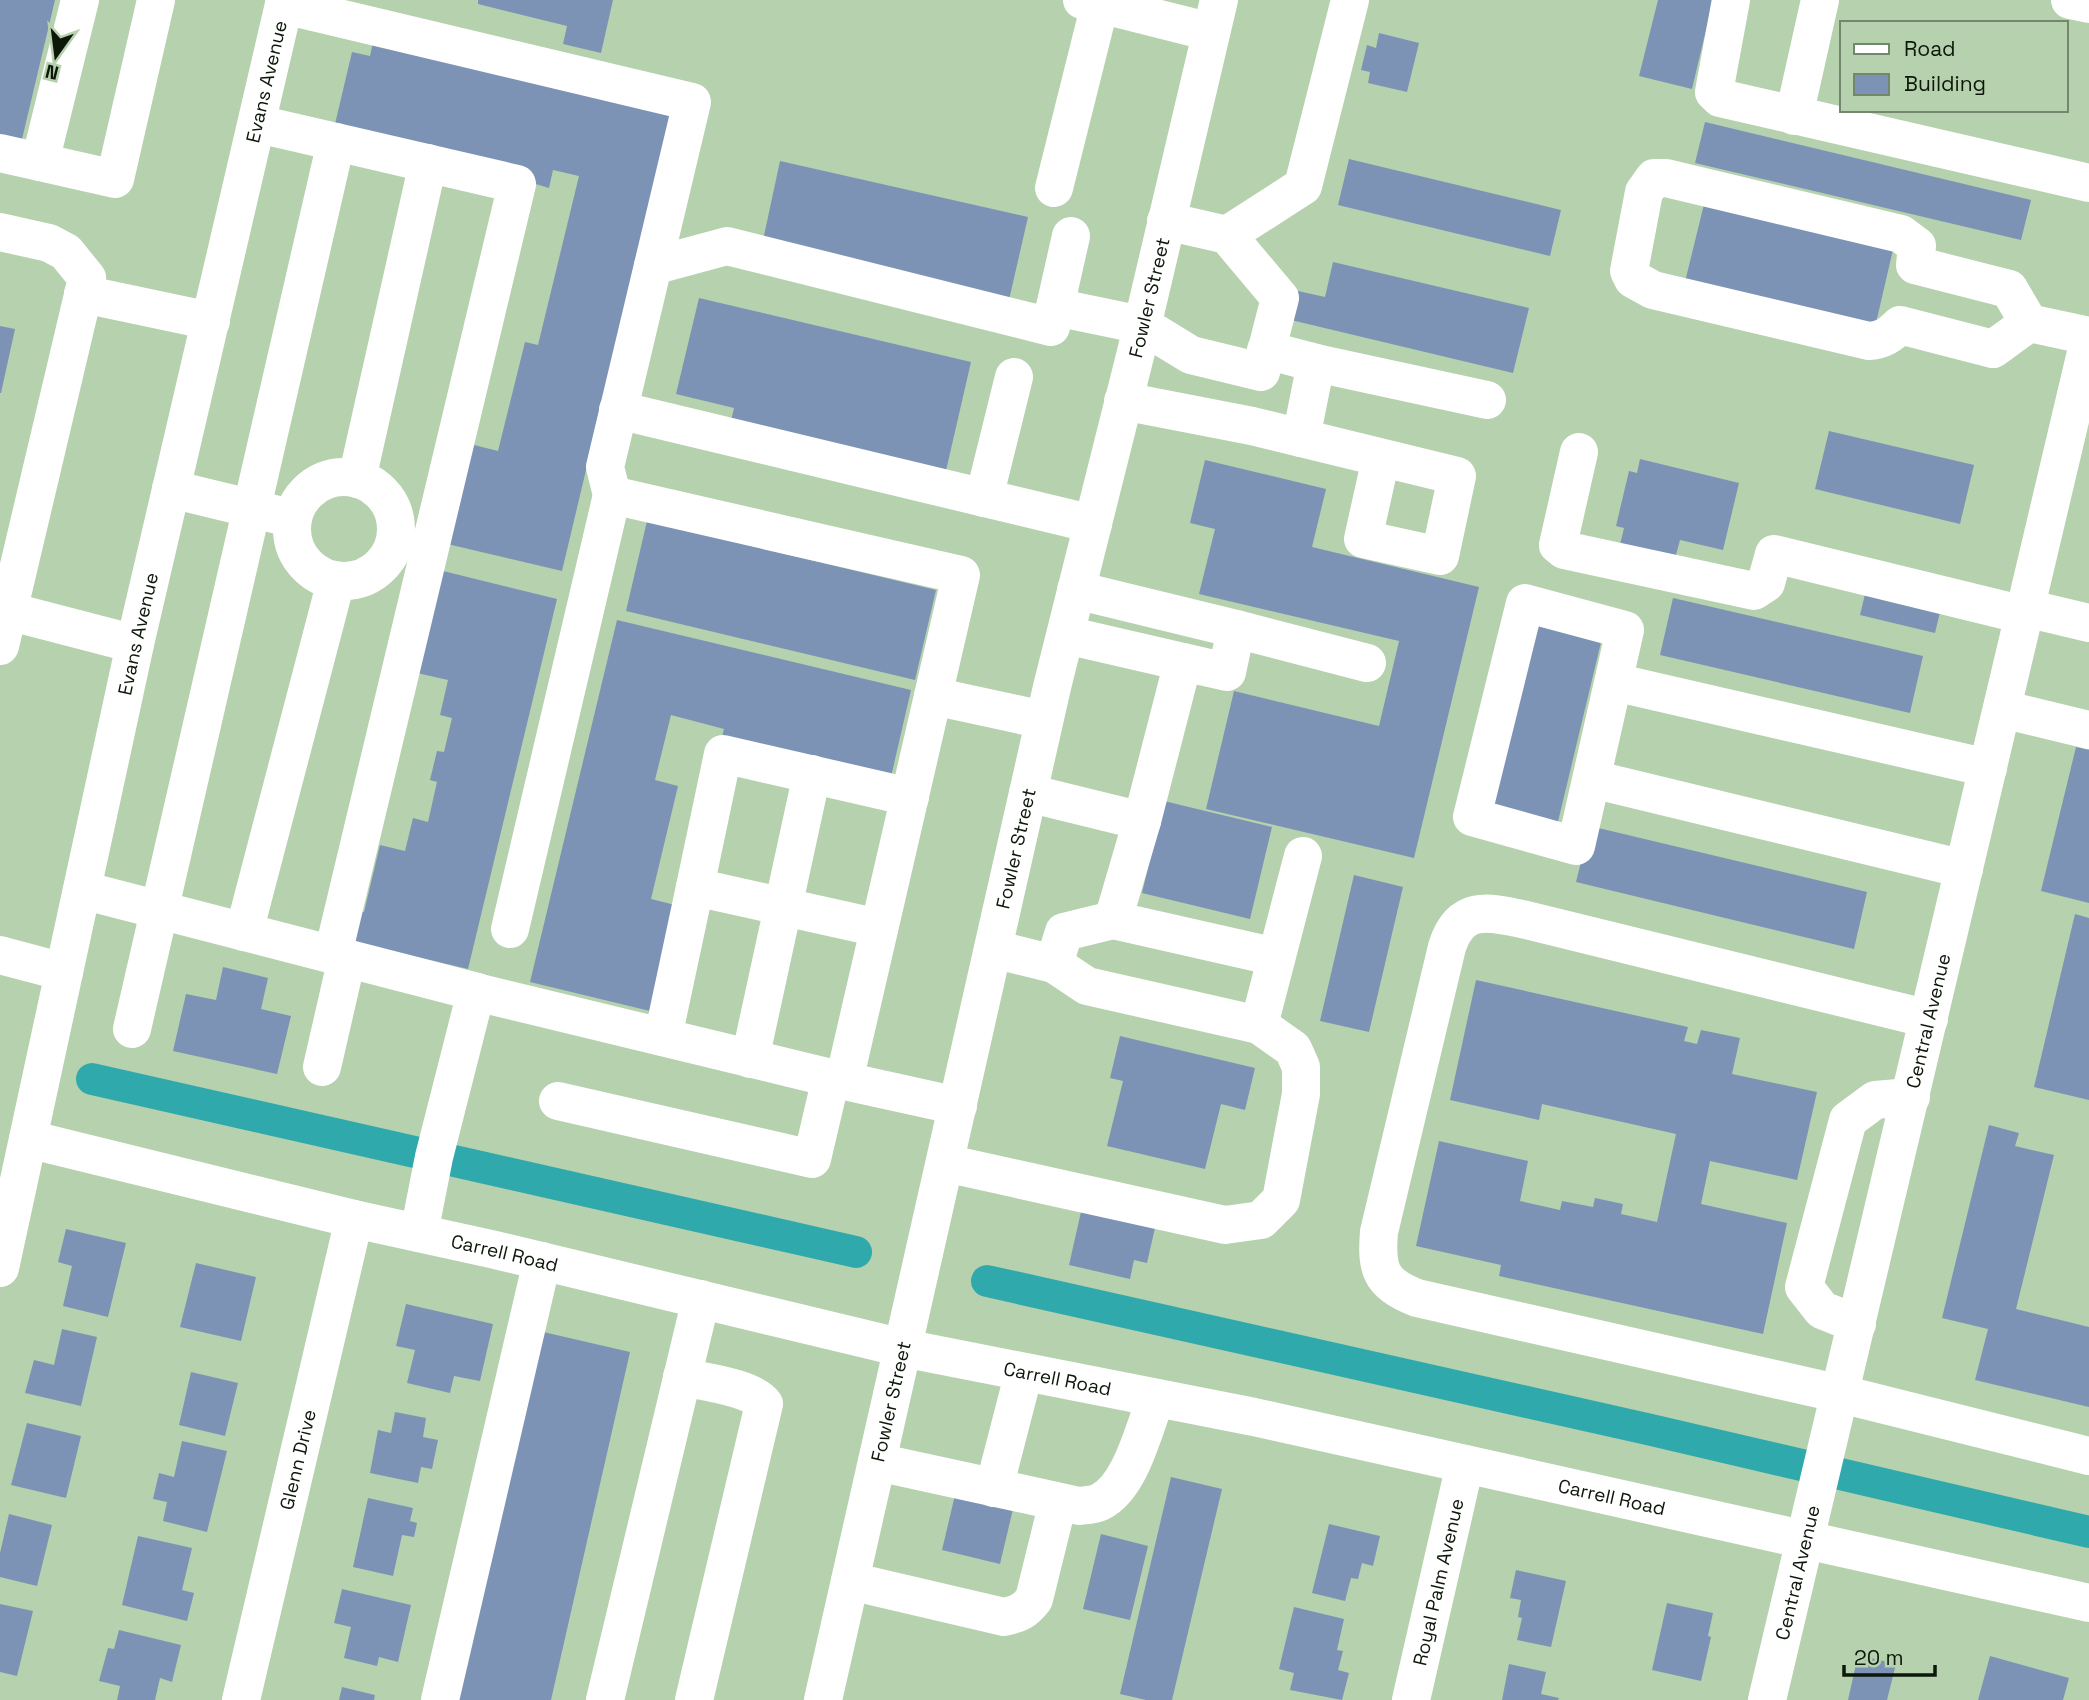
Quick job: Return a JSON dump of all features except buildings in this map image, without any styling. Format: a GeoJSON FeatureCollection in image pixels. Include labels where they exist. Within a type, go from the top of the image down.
{"type":"FeatureCollection","features":[{"type":"Feature","properties":{"kind":"street"},"geometry":{"type":"LineString","coordinates":[[40,162],[80,0]]}},
{"type":"Feature","properties":{"kind":"street"},"geometry":{"type":"LineString","coordinates":[[0,153],[115,179],[156,0]]}},
{"type":"Feature","properties":{"kind":"street"},"geometry":{"type":"LineString","coordinates":[[1227,235],[1303,186],[1350,0]]}},
{"type":"Feature","properties":{"kind":"street"},"geometry":{"type":"LineString","coordinates":[[1731,0],[1714,92],[1720,98],[2089,183]]}},
{"type":"Feature","properties":{"kind":"street"},"geometry":{"type":"LineString","coordinates":[[1794,116],[1820,0]]}},
{"type":"Feature","properties":{"kind":"street"},"geometry":{"type":"LineString","coordinates":[[2070,0],[2089,4]]}},
{"type":"Feature","properties":{"kind":"street"},"geometry":{"type":"LineString","coordinates":[[1055,188],[1091,2],[1215,16]]}},
{"type":"Feature","properties":{"kind":"street"},"geometry":{"type":"LineString","coordinates":[[285,3],[692,102],[605,467],[612,495],[510,929]]}},
{"type":"Feature","properties":{"kind":"street","name":"Evans Avenue"},"geometry":{"type":"LineString","coordinates":[[0,1268],[135,644],[285,3]]}},
{"type":"Feature","properties":{"kind":"street","name":"Fowler Street"},"geometry":{"type":"LineString","coordinates":[[823,1700],[1044,720],[1124,401],[1215,16]]}},
{"type":"Feature","properties":{"kind":"street"},"geometry":{"type":"LineString","coordinates":[[258,124],[517,184],[412,546],[323,1067]]}},
{"type":"Feature","properties":{"kind":"street"},"geometry":{"type":"LineString","coordinates":[[132,1029],[336,142]]}},
{"type":"Feature","properties":{"kind":"street"},"geometry":{"type":"LineString","coordinates":[[357,479],[428,163]]}},
{"type":"Feature","properties":{"kind":"street"},"geometry":{"type":"LineString","coordinates":[[1654,178],[1666,178],[1901,234],[1917,246],[1915,265],[1900,325],[1881,340],[1869,341],[1653,290],[1633,279],[1629,271],[1644,192],[1654,178]]}},
{"type":"Feature","properties":{"kind":"street"},"geometry":{"type":"LineString","coordinates":[[1055,307],[1142,325],[1191,355],[1261,372],[1280,298],[1227,235],[1167,221]]}},
{"type":"Feature","properties":{"kind":"street"},"geometry":{"type":"LineString","coordinates":[[0,232],[49,243],[66,252],[87,278],[12,537],[4,628],[135,644]]}},
{"type":"Feature","properties":{"kind":"street"},"geometry":{"type":"LineString","coordinates":[[653,266],[727,246],[1051,327],[1071,236]]}},
{"type":"Feature","properties":{"kind":"street"},"geometry":{"type":"LineString","coordinates":[[1915,265],[2009,289],[2029,323],[2089,338]]}},
{"type":"Feature","properties":{"kind":"street"},"geometry":{"type":"LineString","coordinates":[[83,294],[211,321]]}},
{"type":"Feature","properties":{"kind":"street"},"geometry":{"type":"LineString","coordinates":[[1900,325],[1993,349],[2029,323]]}},
{"type":"Feature","properties":{"kind":"street","name":"Central Avenue"},"geometry":{"type":"LineString","coordinates":[[1768,1700],[2025,612],[2081,412],[2089,338]]}},
{"type":"Feature","properties":{"kind":"street"},"geometry":{"type":"LineString","coordinates":[[1266,350],[1487,400]]}},
{"type":"Feature","properties":{"kind":"street"},"geometry":{"type":"LineString","coordinates":[[1301,438],[1316,363]]}},
{"type":"Feature","properties":{"kind":"street"},"geometry":{"type":"LineString","coordinates":[[984,498],[1014,377]]}},
{"type":"Feature","properties":{"kind":"street"},"geometry":{"type":"LineString","coordinates":[[1124,401],[1301,438],[1381,458]]}},
{"type":"Feature","properties":{"kind":"street"},"geometry":{"type":"LineString","coordinates":[[618,410],[1093,524]]}},
{"type":"Feature","properties":{"kind":"street"},"geometry":{"type":"LineString","coordinates":[[1579,452],[1558,545],[1564,550],[1754,591],[1766,583],[1774,554],[2025,612],[2089,623]]}},
{"type":"Feature","properties":{"kind":"street"},"geometry":{"type":"LineString","coordinates":[[341,477],[357,479],[373,485],[386,497],[394,513],[397,530],[412,546],[370,575],[354,580],[336,581],[320,575],[307,565],[297,551],[292,535],[293,519],[299,503],[317,485],[341,477]]}},
{"type":"Feature","properties":{"kind":"street"},"geometry":{"type":"LineString","coordinates":[[172,489],[293,519]]}},
{"type":"Feature","properties":{"kind":"street"},"geometry":{"type":"LineString","coordinates":[[558,1101],[812,1159],[880,928],[961,575],[612,495]]}},
{"type":"Feature","properties":{"kind":"street"},"geometry":{"type":"LineString","coordinates":[[244,932],[336,581]]}},
{"type":"Feature","properties":{"kind":"street"},"geometry":{"type":"LineString","coordinates":[[1076,590],[1367,663]]}},
{"type":"Feature","properties":{"kind":"street"},"geometry":{"type":"LineString","coordinates":[[1525,603],[1625,630],[1592,779],[1576,846],[1472,817],[1525,603]]}},
{"type":"Feature","properties":{"kind":"street"},"geometry":{"type":"LineString","coordinates":[[1066,635],[1227,672],[1236,629]]}},
{"type":"Feature","properties":{"kind":"street"},"geometry":{"type":"LineString","coordinates":[[1113,920],[1183,662]]}},
{"type":"Feature","properties":{"kind":"street"},"geometry":{"type":"LineString","coordinates":[[1614,682],[1988,768]]}},
{"type":"Feature","properties":{"kind":"street"},"geometry":{"type":"LineString","coordinates":[[933,695],[1044,720]]}},
{"type":"Feature","properties":{"kind":"street"},"geometry":{"type":"LineString","coordinates":[[2002,709],[2089,730]]}},
{"type":"Feature","properties":{"kind":"street"},"geometry":{"type":"LineString","coordinates":[[663,1037],[723,754],[910,797]]}},
{"type":"Feature","properties":{"kind":"street"},"geometry":{"type":"LineString","coordinates":[[750,1059],[811,774]]}},
{"type":"Feature","properties":{"kind":"street"},"geometry":{"type":"LineString","coordinates":[[1592,779],[1964,869]]}},
{"type":"Feature","properties":{"kind":"street"},"geometry":{"type":"LineString","coordinates":[[1028,793],[1142,821]]}},
{"type":"Feature","properties":{"kind":"street"},"geometry":{"type":"LineString","coordinates":[[1259,1025],[1303,856]]}},
{"type":"Feature","properties":{"kind":"street"},"geometry":{"type":"LineString","coordinates":[[695,887],[880,928]]}},
{"type":"Feature","properties":{"kind":"street"},"geometry":{"type":"LineString","coordinates":[[82,890],[477,992],[837,1080],[958,1106]]}},
{"type":"Feature","properties":{"kind":"street"},"geometry":{"type":"LineString","coordinates":[[1929,1019],[1522,919],[1481,913],[1466,917],[1451,932],[1447,947],[1382,1218],[1378,1246],[1380,1270],[1394,1288],[1417,1298],[1841,1394],[2089,1456]]}},
{"type":"Feature","properties":{"kind":"street"},"geometry":{"type":"LineString","coordinates":[[1054,964],[1063,932],[1113,920],[1276,957]]}},
{"type":"Feature","properties":{"kind":"street"},"geometry":{"type":"LineString","coordinates":[[945,1163],[1225,1225],[1261,1220],[1281,1200],[1301,1094],[1301,1067],[1293,1049],[1259,1025],[1087,986],[1054,964],[993,949]]}},
{"type":"Feature","properties":{"kind":"street"},"geometry":{"type":"LineString","coordinates":[[0,955],[64,972]]}},
{"type":"Feature","properties":{"kind":"street"},"geometry":{"type":"LineString","coordinates":[[419,1233],[434,1157],[477,992]]}},
{"type":"Feature","properties":{"kind":"street"},"geometry":{"type":"LineString","coordinates":[[1857,1324],[1822,1310],[1804,1287],[1848,1120],[1875,1100],[1911,1097]]}},
{"type":"Feature","properties":{"kind":"street","name":"Carrell Road"},"geometry":{"type":"LineString","coordinates":[[28,1139],[903,1348],[1267,1420],[1465,1464],[1810,1524],[2089,1603]]}},
{"type":"Feature","properties":{"kind":"street","name":"Glenn Drive"},"geometry":{"type":"LineString","coordinates":[[242,1700],[354,1219]]}},
{"type":"Feature","properties":{"kind":"street"},"geometry":{"type":"LineString","coordinates":[[440,1700],[542,1261]]}},
{"type":"Feature","properties":{"kind":"street"},"geometry":{"type":"LineString","coordinates":[[605,1700],[701,1299]]}},
{"type":"Feature","properties":{"kind":"street"},"geometry":{"type":"LineString","coordinates":[[994,1488],[1024,1372]]}},
{"type":"Feature","properties":{"kind":"street"},"geometry":{"type":"LineString","coordinates":[[682,1377],[746,1392],[758,1396],[764,1404],[694,1700]]}},
{"type":"Feature","properties":{"kind":"street"},"geometry":{"type":"LineString","coordinates":[[877,1462],[1079,1506],[1099,1503],[1114,1492],[1126,1477],[1156,1398]]}},
{"type":"Feature","properties":{"kind":"street","name":"Royal Palm Avenue"},"geometry":{"type":"LineString","coordinates":[[1411,1700],[1465,1464]]}},
{"type":"Feature","properties":{"kind":"street"},"geometry":{"type":"LineString","coordinates":[[850,1581],[1004,1617],[1016,1614],[1027,1609],[1034,1599],[1058,1502]]}},
{"type":"Feature","properties":{"kind":"waterway"},"geometry":{"type":"LineString","coordinates":[[92,1079],[856,1252]]}},
{"type":"Feature","properties":{"kind":"waterway"},"geometry":{"type":"LineString","coordinates":[[987,1281],[1647,1429],[2089,1532]]}}]}
